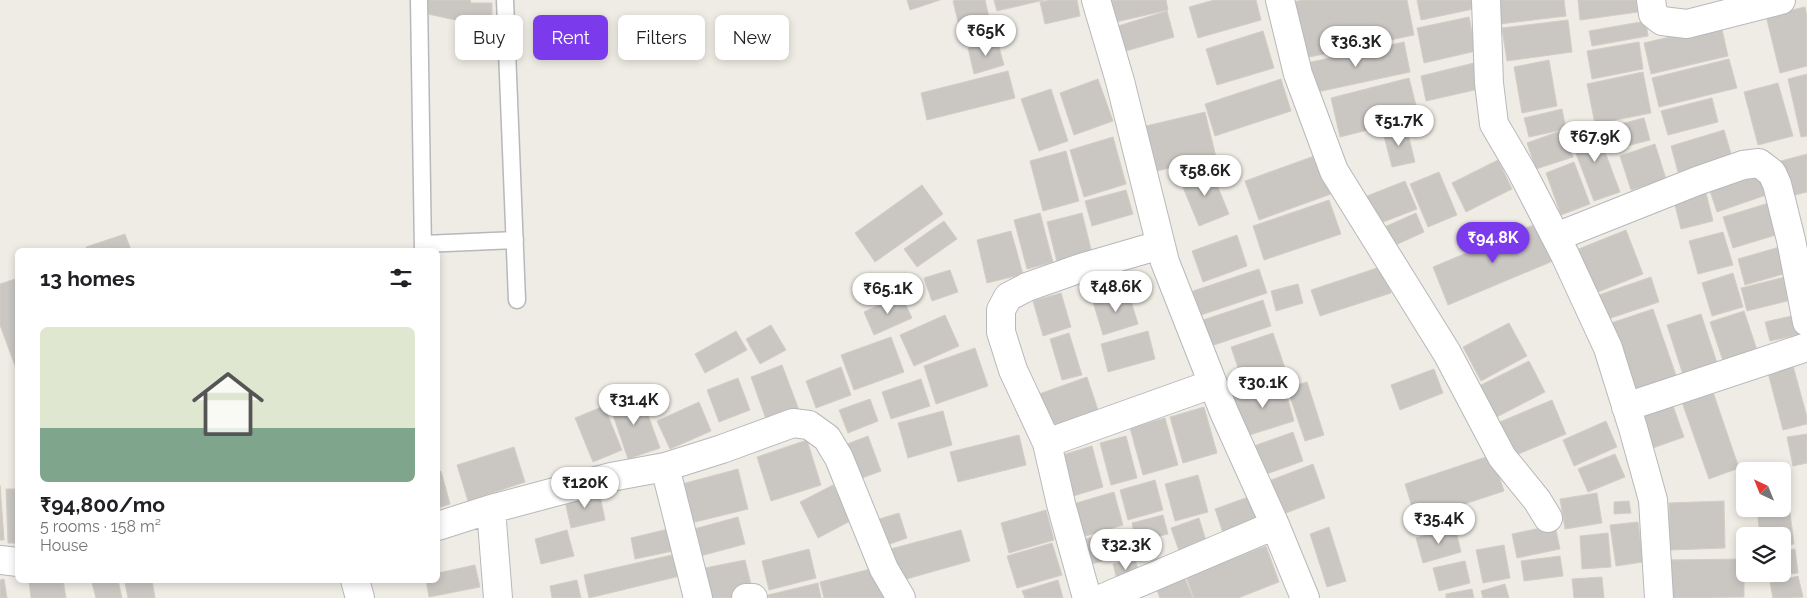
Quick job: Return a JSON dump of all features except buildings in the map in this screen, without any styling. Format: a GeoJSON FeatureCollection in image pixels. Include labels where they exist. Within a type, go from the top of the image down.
{"type":"FeatureCollection","features":[{"type":"Feature","properties":{"kind":"street"},"geometry":{"type":"LineString","coordinates":[[1096,0],[1120,81],[1165,262],[1212,384],[1275,525],[1305,598]]}},
{"type":"Feature","properties":{"kind":"street"},"geometry":{"type":"LineString","coordinates":[[1280,0],[1298,74],[1334,171],[1446,354],[1502,457],[1537,500],[1548,518]]}},
{"type":"Feature","properties":{"kind":"street"},"geometry":{"type":"LineString","coordinates":[[1486,0],[1489,82],[1494,124],[1556,236],[1608,348],[1653,500],[1659,598]]}},
{"type":"Feature","properties":{"kind":"street"},"geometry":{"type":"LineString","coordinates":[[1651,0],[1653,14],[1662,21],[1688,24],[1781,0]]}},
{"type":"Feature","properties":{"kind":"street"},"geometry":{"type":"LineString","coordinates":[[1556,236],[1742,165],[1759,163],[1772,173],[1777,184],[1791,240],[1807,322]]}},
{"type":"Feature","properties":{"kind":"street"},"geometry":{"type":"LineString","coordinates":[[1087,598],[1061,504],[1047,443],[1013,370],[1001,332],[1001,310],[1008,297],[1036,284],[1160,245]]}},
{"type":"Feature","properties":{"kind":"street"},"geometry":{"type":"LineString","coordinates":[[1626,407],[1807,347]]}},
{"type":"Feature","properties":{"kind":"street"},"geometry":{"type":"LineString","coordinates":[[1047,443],[1212,384]]}},
{"type":"Feature","properties":{"kind":"street"},"geometry":{"type":"LineString","coordinates":[[440,525],[491,509],[611,477],[665,467],[722,449],[793,423],[810,425],[827,438],[839,458],[884,569],[901,598]]}},
{"type":"Feature","properties":{"kind":"street"},"geometry":{"type":"LineString","coordinates":[[665,467],[698,598]]}},
{"type":"Feature","properties":{"kind":"street"},"geometry":{"type":"LineString","coordinates":[[491,509],[498,598]]}},
{"type":"Feature","properties":{"kind":"street"},"geometry":{"type":"LineString","coordinates":[[1102,598],[1275,525]]}},
{"type":"Feature","properties":{"kind":"street"},"geometry":{"type":"LineString","coordinates":[[0,560],[15,562]]}},
{"type":"Feature","properties":{"kind":"street"},"geometry":{"type":"LineString","coordinates":[[356,583],[360,598]]}},
{"type":"Feature","properties":{"kind":"street"},"geometry":{"type":"LineString","coordinates":[[746,598],[753,598]]}},
{"type":"Feature","properties":{"kind":"lane"},"geometry":{"type":"LineString","coordinates":[[419,0],[424,247],[515,240]]}},
{"type":"Feature","properties":{"kind":"lane"},"geometry":{"type":"LineString","coordinates":[[505,0],[517,300]]}}]}
